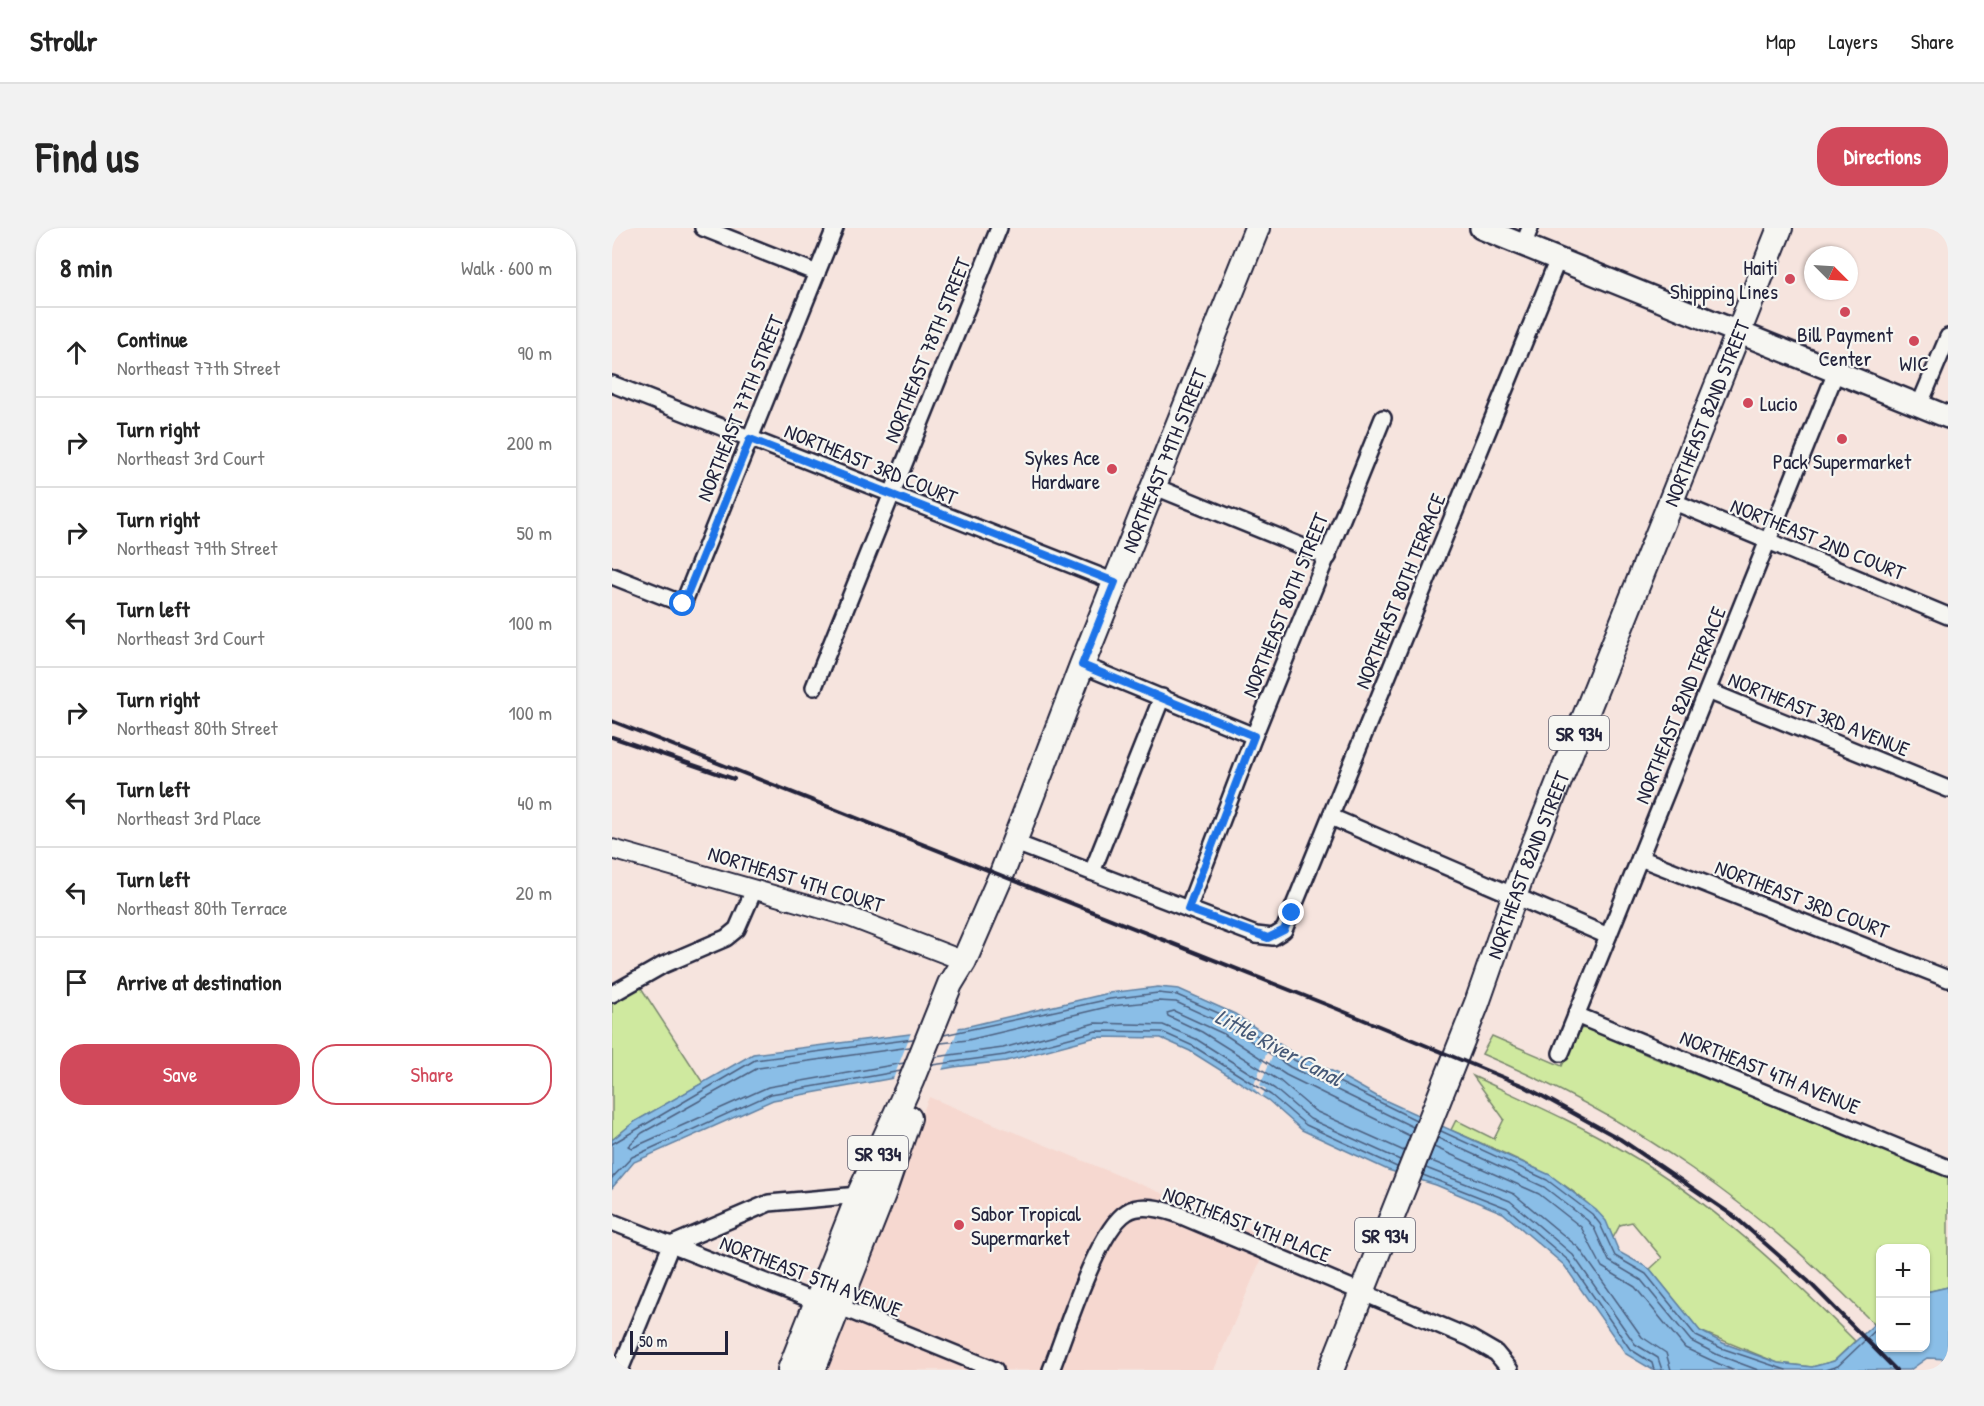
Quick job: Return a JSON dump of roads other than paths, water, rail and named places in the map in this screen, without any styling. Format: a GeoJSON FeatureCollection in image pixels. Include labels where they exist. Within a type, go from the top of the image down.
{"type":"FeatureCollection","features":[{"type":"Feature","properties":{"kind":"main road","name":"NORTHEAST 79TH STREET"},"geometry":{"type":"LineString","coordinates":[[790,1370],[828,1304],[883,1194],[917,1079],[938,1025],[950,984],[964,961],[1013,842],[1257,228]]}},
{"type":"Feature","properties":{"kind":"main road"},"geometry":{"type":"LineString","coordinates":[[1481,228],[1527,237],[1558,260],[1948,417]]}},
{"type":"Feature","properties":{"kind":"main road","name":"NORTHEAST 82ND STREET"},"geometry":{"type":"LineString","coordinates":[[1331,1370],[1477,1003],[1514,895],[1780,228]]}},
{"type":"Feature","properties":{"kind":"main road","name":"NORTHEAST 79TH STREET"},"geometry":{"type":"LineString","coordinates":[[813,1370],[828,1304],[859,1195],[917,1079]]}},
{"type":"Feature","properties":{"kind":"street"},"geometry":{"type":"LineString","coordinates":[[703,228],[817,273]]}},
{"type":"Feature","properties":{"kind":"street","name":"NORTHEAST 77TH STREET"},"geometry":{"type":"LineString","coordinates":[[612,576],[683,604],[835,228]]}},
{"type":"Feature","properties":{"kind":"street","name":"NORTHEAST 78TH STREET"},"geometry":{"type":"LineString","coordinates":[[814,687],[999,228]]}},
{"type":"Feature","properties":{"kind":"street","name":"NORTHEAST 80TH TERRACE"},"geometry":{"type":"LineString","coordinates":[[1188,909],[1268,938],[1277,935],[1287,925],[1558,260]]}},
{"type":"Feature","properties":{"kind":"street"},"geometry":{"type":"LineString","coordinates":[[1919,406],[1948,337]]}},
{"type":"Feature","properties":{"kind":"street","name":"NORTHEAST 82ND TERRACE"},"geometry":{"type":"LineString","coordinates":[[1561,1053],[1836,372]]}},
{"type":"Feature","properties":{"kind":"street","name":"NORTHEAST 3RD COURT"},"geometry":{"type":"LineString","coordinates":[[612,384],[1115,582]]}},
{"type":"Feature","properties":{"kind":"street","name":"NORTHEAST 80TH STREET"},"geometry":{"type":"LineString","coordinates":[[1188,909],[1254,736],[1383,418]]}},
{"type":"Feature","properties":{"kind":"street"},"geometry":{"type":"LineString","coordinates":[[1154,486],[1328,557]]}},
{"type":"Feature","properties":{"kind":"street","name":"NORTHEAST 2ND COURT"},"geometry":{"type":"LineString","coordinates":[[1671,501],[1948,616]]}},
{"type":"Feature","properties":{"kind":"street"},"geometry":{"type":"LineString","coordinates":[[1082,665],[1254,736]]}},
{"type":"Feature","properties":{"kind":"street","name":"NORTHEAST 3RD AVENUE"},"geometry":{"type":"LineString","coordinates":[[1708,691],[1948,789]]}},
{"type":"Feature","properties":{"kind":"street"},"geometry":{"type":"LineString","coordinates":[[1092,872],[1162,697]]}},
{"type":"Feature","properties":{"kind":"street"},"geometry":{"type":"LineString","coordinates":[[1331,817],[1608,936]]}},
{"type":"Feature","properties":{"kind":"street"},"geometry":{"type":"LineString","coordinates":[[1013,842],[1188,909]]}},
{"type":"Feature","properties":{"kind":"street","name":"NORTHEAST 4TH COURT"},"geometry":{"type":"LineString","coordinates":[[612,849],[857,919],[964,961]]}},
{"type":"Feature","properties":{"kind":"street","name":"NORTHEAST 3RD COURT"},"geometry":{"type":"LineString","coordinates":[[1640,858],[1948,979]]}},
{"type":"Feature","properties":{"kind":"street"},"geometry":{"type":"LineString","coordinates":[[612,994],[663,965],[726,938],[737,928],[754,890]]}},
{"type":"Feature","properties":{"kind":"street","name":"NORTHEAST 4TH AVENUE"},"geometry":{"type":"LineString","coordinates":[[1576,1015],[1948,1168]]}},
{"type":"Feature","properties":{"kind":"street"},"geometry":{"type":"LineString","coordinates":[[620,1370],[671,1245],[769,1203],[859,1195]]}},
{"type":"Feature","properties":{"kind":"street","name":"NORTHEAST 4TH PLACE"},"geometry":{"type":"LineString","coordinates":[[1051,1370],[1108,1231],[1127,1212],[1142,1208],[1167,1211],[1485,1345],[1496,1353],[1510,1370]]}},
{"type":"Feature","properties":{"kind":"street","name":"NORTHEAST 5TH AVENUE"},"geometry":{"type":"LineString","coordinates":[[612,1222],[995,1370]]}},
{"type":"Feature","properties":{"kind":"water","name":"Little River Canal"},"geometry":{"type":"Polygon","coordinates":[[[1158,987],[1179,989],[1235,1014],[1296,1055],[1334,1072],[1380,1098],[1550,1175],[1596,1210],[1606,1221],[1619,1252],[1650,1269],[1700,1331],[1723,1343],[1778,1363],[1812,1367],[1834,1361],[1876,1323],[1876,1352],[1930,1352],[1930,1291],[1948,1287],[1948,1359],[1927,1358],[1910,1370],[1653,1370],[1626,1354],[1564,1265],[1503,1213],[1436,1185],[1388,1170],[1302,1130],[1268,1100],[1190,1051],[1161,1038],[1096,1037],[1006,1061],[954,1067],[773,1100],[634,1162],[612,1188],[612,1140],[634,1122],[753,1054],[965,1027],[1109,993],[1158,987]]]}},
{"type":"Feature","properties":{"kind":"railway"},"geometry":{"type":"LineString","coordinates":[[612,721],[1335,1008],[1524,1086],[1620,1139],[1735,1217],[1808,1281],[1896,1370]]}},
{"type":"Feature","properties":{"kind":"railway"},"geometry":{"type":"LineString","coordinates":[[612,737],[734,779]]}},
{"type":"Feature","properties":{"kind":"place","name":"Haiti Shipping Lines"},"geometry":{"type":"Point","coordinates":[1790,279]}},
{"type":"Feature","properties":{"kind":"place","name":"Bill Payment Center"},"geometry":{"type":"Point","coordinates":[1845,312]}},
{"type":"Feature","properties":{"kind":"place","name":"WIC"},"geometry":{"type":"Point","coordinates":[1914,341]}},
{"type":"Feature","properties":{"kind":"place","name":"Lucio"},"geometry":{"type":"Point","coordinates":[1748,403]}},
{"type":"Feature","properties":{"kind":"place","name":"Pack Supermarket"},"geometry":{"type":"Point","coordinates":[1842,439]}},
{"type":"Feature","properties":{"kind":"place","name":"Sykes Ace Hardware"},"geometry":{"type":"Point","coordinates":[1112,469]}},
{"type":"Feature","properties":{"kind":"place","name":"Sabor Tropical Supermarket"},"geometry":{"type":"Point","coordinates":[959,1225]}}]}
